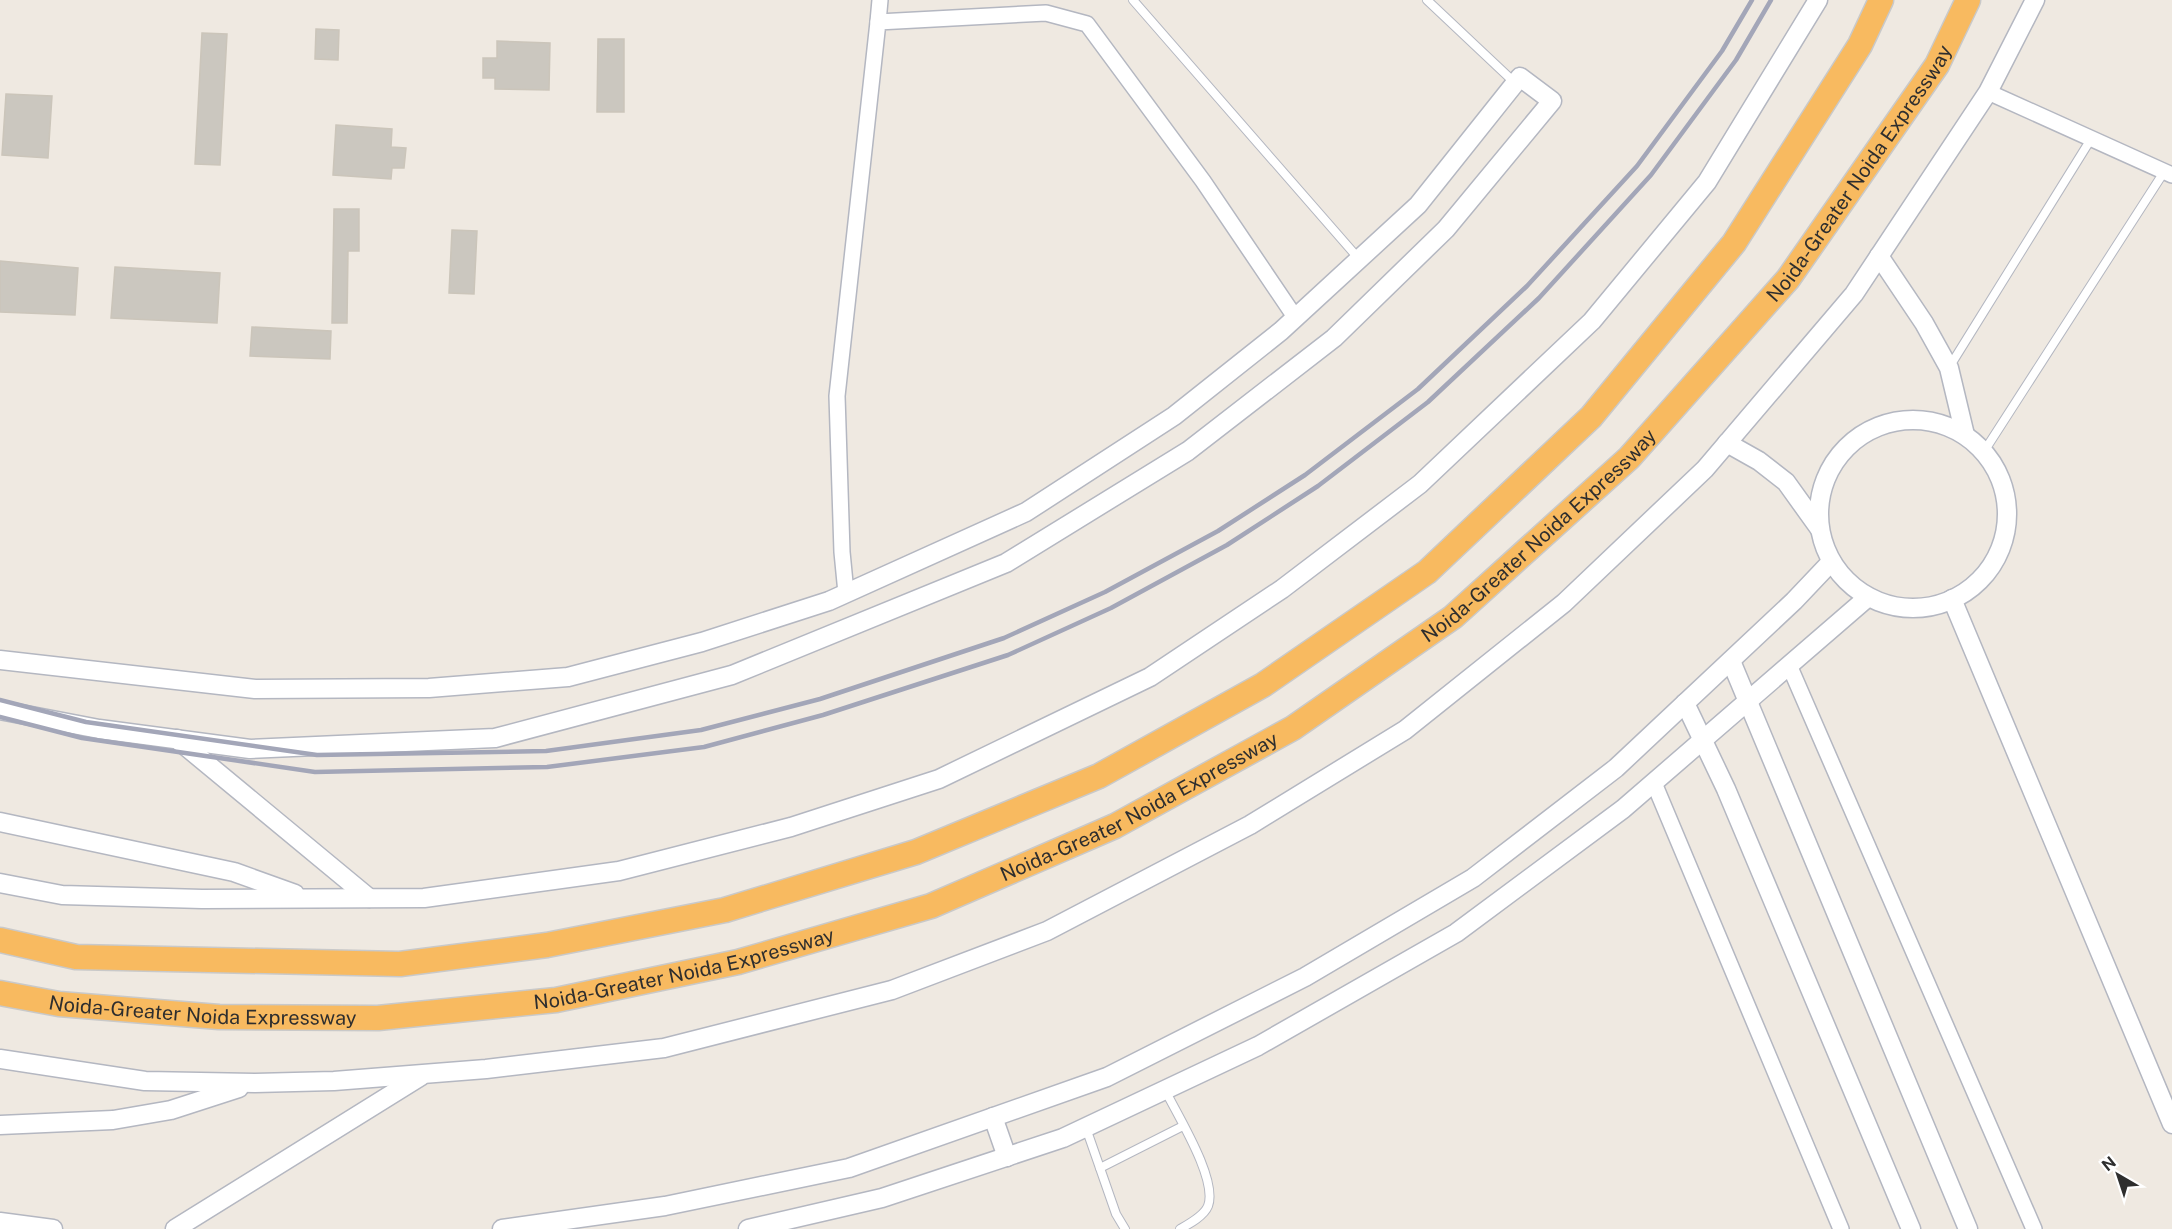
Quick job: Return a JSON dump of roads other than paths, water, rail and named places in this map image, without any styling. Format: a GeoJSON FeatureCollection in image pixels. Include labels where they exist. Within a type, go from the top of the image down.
{"type":"FeatureCollection","features":[{"type":"Feature","properties":{"kind":"highway"},"geometry":{"type":"LineString","coordinates":[[0,940],[76,957],[400,964],[547,945],[725,910],[893,859],[1099,776],[1263,686],[1427,572],[1591,417],[1734,243],[1860,45],[1881,0]]}},
{"type":"Feature","properties":{"kind":"highway","name":"Noida-Greater Noida Expressway"},"geometry":{"type":"LineString","coordinates":[[0,993],[59,1004],[219,1017],[378,1018],[556,1000],[738,962],[931,906],[1115,826],[1293,728],[1453,617],[1629,458],[1788,279],[1938,65],[1968,0]]}},
{"type":"Feature","properties":{"kind":"street"},"geometry":{"type":"LineString","coordinates":[[846,593],[842,552],[837,396],[880,0]]}},
{"type":"Feature","properties":{"kind":"street"},"geometry":{"type":"LineString","coordinates":[[0,883],[62,895],[424,898],[619,871],[791,827],[939,779],[1150,677],[1282,589],[1420,484],[1592,321],[1707,182],[1818,0]]}},
{"type":"Feature","properties":{"kind":"street"},"geometry":{"type":"LineString","coordinates":[[0,1059],[145,1081],[255,1083],[423,1074],[664,1048],[892,990],[1047,931],[1250,825],[1405,730],[1564,603],[1705,469],[1854,294],[1988,92],[2035,0]]}},
{"type":"Feature","properties":{"kind":"street"},"geometry":{"type":"LineString","coordinates":[[878,22],[1046,13],[1087,24],[1203,181],[1295,317]]}},
{"type":"Feature","properties":{"kind":"street"},"geometry":{"type":"LineString","coordinates":[[0,660],[255,689],[453,686],[568,677],[702,642],[829,602],[1026,512],[1174,416],[1295,317],[1418,205],[1520,77],[1552,101],[1446,229],[1334,338],[1188,451],[1006,563],[732,675],[495,738],[250,749],[99,729],[0,711]]}},
{"type":"Feature","properties":{"kind":"street"},"geometry":{"type":"LineString","coordinates":[[1988,92],[2168,173]]}},
{"type":"Feature","properties":{"kind":"street"},"geometry":{"type":"LineString","coordinates":[[1879,256],[1924,323],[1949,368],[1965,435]]}},
{"type":"Feature","properties":{"kind":"street"},"geometry":{"type":"LineString","coordinates":[[1727,443],[1759,461],[1786,482],[1819,528],[1831,562],[1846,582],[1867,598],[1902,609],[1938,606],[1970,590],[1994,563],[2006,529],[2005,493],[1991,460],[1965,435],[1932,422],[1896,421],[1862,435],[1836,459],[1821,492],[1819,528]]}},
{"type":"Feature","properties":{"kind":"street"},"geometry":{"type":"LineString","coordinates":[[502,1229],[665,1206],[849,1168],[1107,1077],[1305,977],[1473,878],[1616,768],[1831,562]]}},
{"type":"Feature","properties":{"kind":"street"},"geometry":{"type":"LineString","coordinates":[[748,1229],[882,1198],[1063,1138],[1258,1047],[1456,933],[1623,809],[1867,598]]}},
{"type":"Feature","properties":{"kind":"street"},"geometry":{"type":"LineString","coordinates":[[1952,599],[2172,1124]]}},
{"type":"Feature","properties":{"kind":"street"},"geometry":{"type":"LineString","coordinates":[[1731,660],[1968,1229]]}},
{"type":"Feature","properties":{"kind":"street"},"geometry":{"type":"LineString","coordinates":[[1789,665],[2034,1229]]}},
{"type":"Feature","properties":{"kind":"street"},"geometry":{"type":"LineString","coordinates":[[1685,703],[1911,1229]]}},
{"type":"Feature","properties":{"kind":"street"},"geometry":{"type":"LineString","coordinates":[[177,739],[369,898]]}},
{"type":"Feature","properties":{"kind":"street"},"geometry":{"type":"LineString","coordinates":[[1654,783],[1841,1229]]}},
{"type":"Feature","properties":{"kind":"street"},"geometry":{"type":"LineString","coordinates":[[0,822],[234,872],[308,898]]}},
{"type":"Feature","properties":{"kind":"street"},"geometry":{"type":"LineString","coordinates":[[175,1229],[423,1074]]}},
{"type":"Feature","properties":{"kind":"street"},"geometry":{"type":"LineString","coordinates":[[0,1125],[113,1120],[171,1110],[255,1083]]}},
{"type":"Feature","properties":{"kind":"street"},"geometry":{"type":"LineString","coordinates":[[993,1117],[1007,1157]]}},
{"type":"Feature","properties":{"kind":"street"},"geometry":{"type":"LineString","coordinates":[[0,1222],[53,1229]]}},
{"type":"Feature","properties":{"kind":"lane"},"geometry":{"type":"LineString","coordinates":[[1132,0],[1359,259]]}},
{"type":"Feature","properties":{"kind":"lane"},"geometry":{"type":"LineString","coordinates":[[1427,0],[1515,83]]}},
{"type":"Feature","properties":{"kind":"lane"},"geometry":{"type":"LineString","coordinates":[[1949,368],[2091,139]]}},
{"type":"Feature","properties":{"kind":"lane"},"geometry":{"type":"LineString","coordinates":[[1983,453],[2168,173]]}},
{"type":"Feature","properties":{"kind":"lane"},"geometry":{"type":"LineString","coordinates":[[1165,1090],[1208,1178],[1211,1197],[1208,1209],[1180,1229]]}},
{"type":"Feature","properties":{"kind":"lane"},"geometry":{"type":"LineString","coordinates":[[1100,1168],[1183,1126]]}},
{"type":"Feature","properties":{"kind":"lane"},"geometry":{"type":"LineString","coordinates":[[1086,1128],[1116,1214],[1125,1229]]}},
{"type":"Feature","properties":{"kind":"railway"},"geometry":{"type":"LineString","coordinates":[[0,700],[86,722],[317,755],[546,751],[701,730],[820,699],[1004,638],[1105,592],[1218,531],[1305,475],[1418,389],[1527,286],[1637,166],[1722,51],[1752,0]]}},
{"type":"Feature","properties":{"kind":"railway"},"geometry":{"type":"LineString","coordinates":[[0,717],[82,738],[315,772],[547,767],[704,747],[823,715],[1008,655],[1111,608],[1227,545],[1318,486],[1428,402],[1539,298],[1651,175],[1736,60],[1771,0]]}}]}
